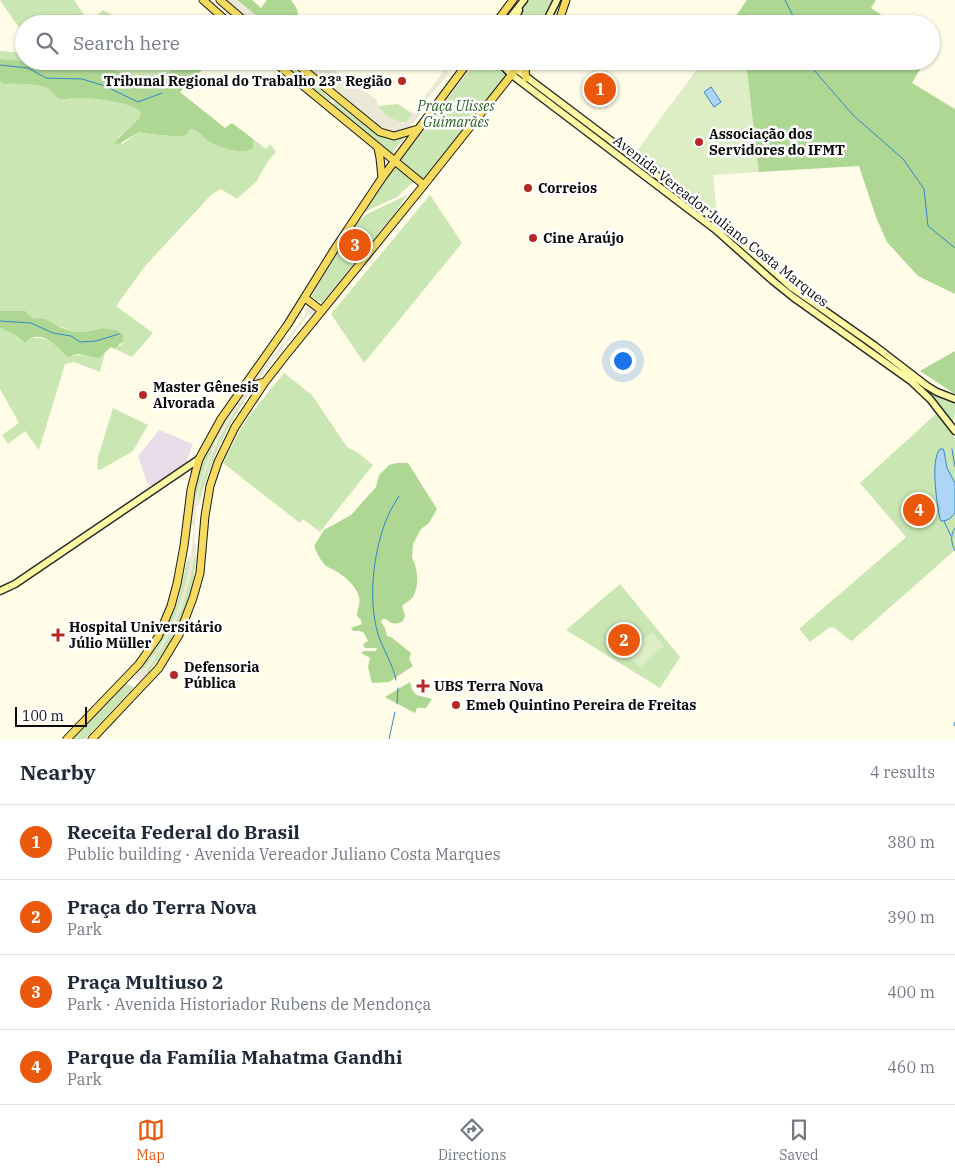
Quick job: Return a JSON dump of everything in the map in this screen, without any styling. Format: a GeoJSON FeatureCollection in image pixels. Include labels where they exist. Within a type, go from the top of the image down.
{"type":"FeatureCollection","features":[{"type":"Feature","properties":{"kind":"main road"},"geometry":{"type":"LineString","coordinates":[[203,0],[220,15]]}},
{"type":"Feature","properties":{"kind":"main road"},"geometry":{"type":"LineString","coordinates":[[220,0],[238,15]]}},
{"type":"Feature","properties":{"kind":"main road"},"geometry":{"type":"LineString","coordinates":[[501,15],[513,0]]}},
{"type":"Feature","properties":{"kind":"main road"},"geometry":{"type":"LineString","coordinates":[[550,15],[557,0]]}},
{"type":"Feature","properties":{"kind":"main road"},"geometry":{"type":"LineString","coordinates":[[561,15],[566,0]]}},
{"type":"Feature","properties":{"kind":"main road"},"geometry":{"type":"LineString","coordinates":[[513,15],[523,2]]}},
{"type":"Feature","properties":{"kind":"main road"},"geometry":{"type":"LineString","coordinates":[[517,15],[523,2]]}},
{"type":"Feature","properties":{"kind":"main road"},"geometry":{"type":"LineString","coordinates":[[284,70],[424,185]]}},
{"type":"Feature","properties":{"kind":"main road"},"geometry":{"type":"LineString","coordinates":[[303,70],[380,132],[398,135],[418,129]]}},
{"type":"Feature","properties":{"kind":"main road"},"geometry":{"type":"LineString","coordinates":[[68,739],[139,664],[158,636],[171,606],[177,584],[191,490],[199,458],[220,419],[274,346],[382,178],[464,70]]}},
{"type":"Feature","properties":{"kind":"main road"},"geometry":{"type":"LineString","coordinates":[[92,739],[159,668],[179,635],[194,598],[200,573],[205,516],[215,468],[235,427],[265,382],[517,70]]}},
{"type":"Feature","properties":{"kind":"main road"},"geometry":{"type":"LineString","coordinates":[[525,70],[526,78]]}},
{"type":"Feature","properties":{"kind":"main road","name":"Avenida Vereador Juliano Costa Marques"},"geometry":{"type":"LineString","coordinates":[[514,72],[526,78],[722,226],[791,287],[937,392],[955,399]]}},
{"type":"Feature","properties":{"kind":"main road","name":"Avenida Vereador Juliano Costa Marques"},"geometry":{"type":"LineString","coordinates":[[514,72],[708,224],[793,297],[911,381],[930,399],[955,431]]}},
{"type":"Feature","properties":{"kind":"main road"},"geometry":{"type":"LineString","coordinates":[[329,108],[336,98]]}},
{"type":"Feature","properties":{"kind":"main road"},"geometry":{"type":"LineString","coordinates":[[377,147],[382,178]]}},
{"type":"Feature","properties":{"kind":"main road"},"geometry":{"type":"LineString","coordinates":[[305,298],[322,311]]}},
{"type":"Feature","properties":{"kind":"main road"},"geometry":{"type":"LineString","coordinates":[[246,383],[254,385],[265,382]]}},
{"type":"Feature","properties":{"kind":"main road"},"geometry":{"type":"LineString","coordinates":[[0,592],[16,584],[199,458]]}},
{"type":"Feature","properties":{"kind":"shaded area"},"geometry":{"type":"Polygon","coordinates":[[[225,0],[236,0],[255,15],[243,15],[225,0]]]}},
{"type":"Feature","properties":{"kind":"shaded area"},"geometry":{"type":"Polygon","coordinates":[[[311,70],[334,70],[377,100],[378,106],[386,116],[403,123],[406,122],[444,70],[449,74],[422,105],[422,112],[410,127],[392,132],[379,126],[311,70]]]}},
{"type":"Feature","properties":{"kind":"shaded area"},"geometry":{"type":"Polygon","coordinates":[[[308,304],[316,310],[312,315],[308,315],[257,382],[252,382],[306,314],[304,309],[308,304]]]}},
{"type":"Feature","properties":{"kind":"shaded area"},"geometry":{"type":"Polygon","coordinates":[[[248,387],[252,389],[222,432],[202,481],[198,498],[200,502],[196,506],[194,543],[196,543],[196,555],[181,611],[164,645],[147,670],[147,674],[140,681],[133,678],[140,669],[145,668],[162,644],[174,621],[184,591],[190,562],[188,558],[191,556],[194,525],[191,525],[193,499],[196,497],[206,464],[221,429],[248,387]]]}},
{"type":"Feature","properties":{"kind":"shaded area"},"geometry":{"type":"Polygon","coordinates":[[[159,430],[193,444],[186,463],[152,486],[147,483],[138,456],[159,430]]]}},
{"type":"Feature","properties":{"kind":"green space"},"geometry":{"type":"Polygon","coordinates":[[[0,0],[74,0],[84,15],[15,15],[15,22],[0,0]]]}},
{"type":"Feature","properties":{"kind":"green space"},"geometry":{"type":"Polygon","coordinates":[[[237,0],[252,0],[261,8],[267,0],[291,0],[298,14],[297,15],[256,15],[237,0]]]}},
{"type":"Feature","properties":{"kind":"green space"},"geometry":{"type":"Polygon","coordinates":[[[527,0],[552,0],[544,15],[515,15],[527,0]]]}},
{"type":"Feature","properties":{"kind":"green space"},"geometry":{"type":"Polygon","coordinates":[[[747,0],[876,0],[871,8],[882,15],[736,15],[747,0]]]}},
{"type":"Feature","properties":{"kind":"green space"},"geometry":{"type":"Polygon","coordinates":[[[103,10],[111,15],[97,15],[103,10]]]}},
{"type":"Feature","properties":{"kind":"green space"},"geometry":{"type":"Polygon","coordinates":[[[0,51],[15,52],[15,60],[0,59],[0,51]]]}},
{"type":"Feature","properties":{"kind":"green space"},"geometry":{"type":"Polygon","coordinates":[[[0,59],[15,60],[15,70],[116,70],[141,82],[152,83],[164,77],[171,70],[202,70],[180,92],[225,128],[232,123],[253,139],[253,148],[236,151],[224,148],[207,140],[191,129],[183,136],[139,132],[117,145],[115,143],[118,139],[139,118],[141,113],[137,109],[121,103],[100,99],[60,99],[47,88],[41,86],[3,84],[0,81],[0,59]]]}},
{"type":"Feature","properties":{"kind":"green space"},"geometry":{"type":"Polygon","coordinates":[[[116,70],[171,70],[164,77],[152,83],[141,82],[116,70]]]}},
{"type":"Feature","properties":{"kind":"green space"},"geometry":{"type":"Polygon","coordinates":[[[290,70],[296,70],[331,99],[330,101],[290,70]]]}},
{"type":"Feature","properties":{"kind":"green space","name":"Praça Ulisses Guimarães"},"geometry":{"type":"Polygon","coordinates":[[[469,70],[509,70],[426,178],[423,179],[400,161],[469,70]]]}},
{"type":"Feature","properties":{"kind":"green space","name":"Associação dos Servidores do IFMT"},"geometry":{"type":"Polygon","coordinates":[[[696,70],[747,70],[759,172],[713,175],[717,214],[636,157],[636,152],[696,70]]]}},
{"type":"Feature","properties":{"kind":"green space"},"geometry":{"type":"Polygon","coordinates":[[[728,70],[920,70],[912,83],[955,109],[955,294],[918,276],[887,242],[876,217],[859,166],[759,172],[728,70]]]}},
{"type":"Feature","properties":{"kind":"green space"},"geometry":{"type":"Polygon","coordinates":[[[0,81],[3,84],[46,87],[60,99],[100,99],[121,103],[137,109],[141,113],[135,124],[118,137],[122,144],[139,132],[182,136],[191,129],[194,129],[206,139],[253,148],[253,139],[266,149],[270,144],[276,152],[268,161],[256,182],[237,199],[221,189],[212,194],[146,265],[116,306],[153,333],[132,357],[115,349],[122,344],[117,330],[104,328],[74,332],[42,319],[33,318],[28,313],[0,311],[0,81]]]}},
{"type":"Feature","properties":{"kind":"green space"},"geometry":{"type":"Polygon","coordinates":[[[335,102],[377,135],[390,138],[405,137],[391,154],[332,106],[335,102]]]}},
{"type":"Feature","properties":{"kind":"green space"},"geometry":{"type":"Polygon","coordinates":[[[398,104],[413,114],[406,122],[390,118],[378,106],[398,104]]]}},
{"type":"Feature","properties":{"kind":"green space"},"geometry":{"type":"Polygon","coordinates":[[[396,166],[413,182],[397,197],[362,213],[396,166]]]}},
{"type":"Feature","properties":{"kind":"green space"},"geometry":{"type":"Polygon","coordinates":[[[407,195],[395,213],[322,303],[311,297],[357,222],[369,213],[407,195]]]}},
{"type":"Feature","properties":{"kind":"green space"},"geometry":{"type":"Polygon","coordinates":[[[430,195],[462,243],[364,363],[331,314],[430,195]]]}},
{"type":"Feature","properties":{"kind":"green space"},"geometry":{"type":"Polygon","coordinates":[[[0,311],[25,311],[33,318],[45,319],[74,332],[104,328],[117,330],[123,335],[123,341],[115,349],[111,347],[99,358],[78,354],[68,357],[47,339],[36,337],[31,338],[25,343],[15,335],[0,328],[0,311]]]}},
{"type":"Feature","properties":{"kind":"green space"},"geometry":{"type":"Polygon","coordinates":[[[0,328],[15,335],[23,342],[27,342],[32,338],[48,340],[68,357],[77,355],[102,356],[105,352],[100,372],[74,362],[65,364],[39,450],[25,431],[8,444],[2,435],[19,423],[0,389],[0,328]]]}},
{"type":"Feature","properties":{"kind":"green space"},"geometry":{"type":"Polygon","coordinates":[[[955,351],[955,394],[920,371],[955,351]]]}},
{"type":"Feature","properties":{"kind":"green space"},"geometry":{"type":"Polygon","coordinates":[[[284,373],[312,395],[347,447],[357,452],[373,465],[320,532],[303,519],[300,523],[223,463],[249,416],[284,373]]]}},
{"type":"Feature","properties":{"kind":"green space"},"geometry":{"type":"Polygon","coordinates":[[[918,381],[955,402],[952,424],[930,394],[918,381]]]}},
{"type":"Feature","properties":{"kind":"green space"},"geometry":{"type":"Polygon","coordinates":[[[244,391],[214,444],[196,497],[193,499],[195,484],[204,456],[218,429],[244,391]]]}},
{"type":"Feature","properties":{"kind":"green space"},"geometry":{"type":"Polygon","coordinates":[[[246,395],[248,395],[220,445],[200,500],[198,498],[201,484],[210,457],[230,419],[246,395]]]}},
{"type":"Feature","properties":{"kind":"green space"},"geometry":{"type":"Polygon","coordinates":[[[113,408],[148,425],[133,451],[100,470],[97,469],[98,457],[113,408]]]}},
{"type":"Feature","properties":{"kind":"green space"},"geometry":{"type":"Polygon","coordinates":[[[937,413],[955,438],[955,550],[853,640],[851,641],[835,628],[830,627],[810,642],[799,629],[906,537],[860,483],[937,413]]]}},
{"type":"Feature","properties":{"kind":"green space"},"geometry":{"type":"Polygon","coordinates":[[[408,463],[437,509],[429,523],[421,529],[413,544],[412,558],[417,571],[417,586],[413,597],[402,606],[405,616],[403,621],[394,623],[382,619],[381,622],[387,636],[411,653],[409,659],[413,666],[389,682],[372,683],[368,667],[370,658],[361,653],[364,651],[376,651],[377,648],[365,648],[363,644],[368,641],[364,633],[353,631],[351,628],[362,624],[357,616],[358,594],[346,578],[324,564],[314,546],[324,530],[351,515],[376,487],[379,475],[389,465],[408,463]]]}},
{"type":"Feature","properties":{"kind":"green space"},"geometry":{"type":"Polygon","coordinates":[[[196,555],[191,588],[181,619],[166,648],[147,674],[146,671],[164,644],[177,617],[196,555]]]}},
{"type":"Feature","properties":{"kind":"green space"},"geometry":{"type":"Polygon","coordinates":[[[188,558],[190,562],[180,605],[153,657],[144,669],[140,669],[157,645],[175,610],[188,558]]]}},
{"type":"Feature","properties":{"kind":"green space"},"geometry":{"type":"Polygon","coordinates":[[[620,584],[680,657],[660,688],[566,630],[620,584]]]}},
{"type":"Feature","properties":{"kind":"green space"},"geometry":{"type":"Polygon","coordinates":[[[652,632],[664,646],[640,668],[628,654],[652,632]]]}},
{"type":"Feature","properties":{"kind":"green space"},"geometry":{"type":"Polygon","coordinates":[[[410,682],[415,694],[432,699],[426,708],[417,708],[415,713],[385,697],[410,682]]]}},
{"type":"Feature","properties":{"kind":"green space"},"geometry":{"type":"Polygon","coordinates":[[[127,684],[134,687],[85,739],[74,739],[124,685],[127,684]]]}},
{"type":"Feature","properties":{"kind":"water"},"geometry":{"type":"Polygon","coordinates":[[[711,87],[721,102],[714,107],[704,92],[711,87]]]}},
{"type":"Feature","properties":{"kind":"water"},"geometry":{"type":"Polygon","coordinates":[[[940,449],[944,451],[947,468],[955,483],[955,513],[949,519],[941,521],[936,493],[935,472],[935,462],[940,449]]]}},
{"type":"Feature","properties":{"kind":"waterway"},"geometry":{"type":"LineString","coordinates":[[785,0],[792,15]]}},
{"type":"Feature","properties":{"kind":"waterway"},"geometry":{"type":"LineString","coordinates":[[0,65],[15,67]]}},
{"type":"Feature","properties":{"kind":"waterway"},"geometry":{"type":"LineString","coordinates":[[32,70],[46,78],[82,79],[105,86],[138,102],[162,93]]}},
{"type":"Feature","properties":{"kind":"waterway"},"geometry":{"type":"LineString","coordinates":[[814,70],[853,115],[903,159],[924,189],[928,226],[955,248]]}},
{"type":"Feature","properties":{"kind":"waterway"},"geometry":{"type":"LineString","coordinates":[[0,321],[31,323],[53,333],[71,336],[80,342],[96,341],[119,334]]}},
{"type":"Feature","properties":{"kind":"waterway"},"geometry":{"type":"LineString","coordinates":[[952,449],[955,467]]}},
{"type":"Feature","properties":{"kind":"waterway"},"geometry":{"type":"LineString","coordinates":[[396,680],[393,668],[382,646],[375,621],[373,578],[381,536],[388,516],[399,496]]}},
{"type":"Feature","properties":{"kind":"waterway"},"geometry":{"type":"LineString","coordinates":[[944,521],[951,536]]}},
{"type":"Feature","properties":{"kind":"waterway"},"geometry":{"type":"LineString","coordinates":[[955,528],[952,539],[955,551]]}},
{"type":"Feature","properties":{"kind":"waterway"},"geometry":{"type":"LineString","coordinates":[[397,704],[398,688]]}},
{"type":"Feature","properties":{"kind":"waterway"},"geometry":{"type":"LineString","coordinates":[[389,739],[395,712]]}},
{"type":"Feature","properties":{"kind":"waterway"},"geometry":{"type":"LineString","coordinates":[[954,726],[955,722]]}},
{"type":"Feature","properties":{"kind":"place","name":"Tribunal Regional do Trabalho 23ª Região"},"geometry":{"type":"Point","coordinates":[402,81]}},
{"type":"Feature","properties":{"kind":"place","name":"Receita Federal do Brasil"},"geometry":{"type":"Point","coordinates":[600,89]}},
{"type":"Feature","properties":{"kind":"place","name":"Associação dos Servidores do IFMT"},"geometry":{"type":"Point","coordinates":[699,142]}},
{"type":"Feature","properties":{"kind":"place","name":"Correios"},"geometry":{"type":"Point","coordinates":[528,188]}},
{"type":"Feature","properties":{"kind":"place","name":"Cine Araújo"},"geometry":{"type":"Point","coordinates":[533,238]}},
{"type":"Feature","properties":{"kind":"place","name":"Praça Multiuso 2"},"geometry":{"type":"Point","coordinates":[355,245]}},
{"type":"Feature","properties":{"kind":"place","name":"Master Gênesis Alvorada"},"geometry":{"type":"Point","coordinates":[143,395]}},
{"type":"Feature","properties":{"kind":"place","name":"Parque da Família Mahatma Gandhi"},"geometry":{"type":"Point","coordinates":[919,510]}},
{"type":"Feature","properties":{"kind":"place","name":"Hospital Universitário Júlio Müller"},"geometry":{"type":"Point","coordinates":[58,635]}},
{"type":"Feature","properties":{"kind":"place","name":"Praça do Terra Nova"},"geometry":{"type":"Point","coordinates":[624,640]}},
{"type":"Feature","properties":{"kind":"place","name":"Defensoria Pública"},"geometry":{"type":"Point","coordinates":[174,675]}},
{"type":"Feature","properties":{"kind":"place","name":"UBS Terra Nova"},"geometry":{"type":"Point","coordinates":[423,686]}},
{"type":"Feature","properties":{"kind":"place","name":"Emeb Quintino Pereira de Freitas"},"geometry":{"type":"Point","coordinates":[456,705]}}]}
